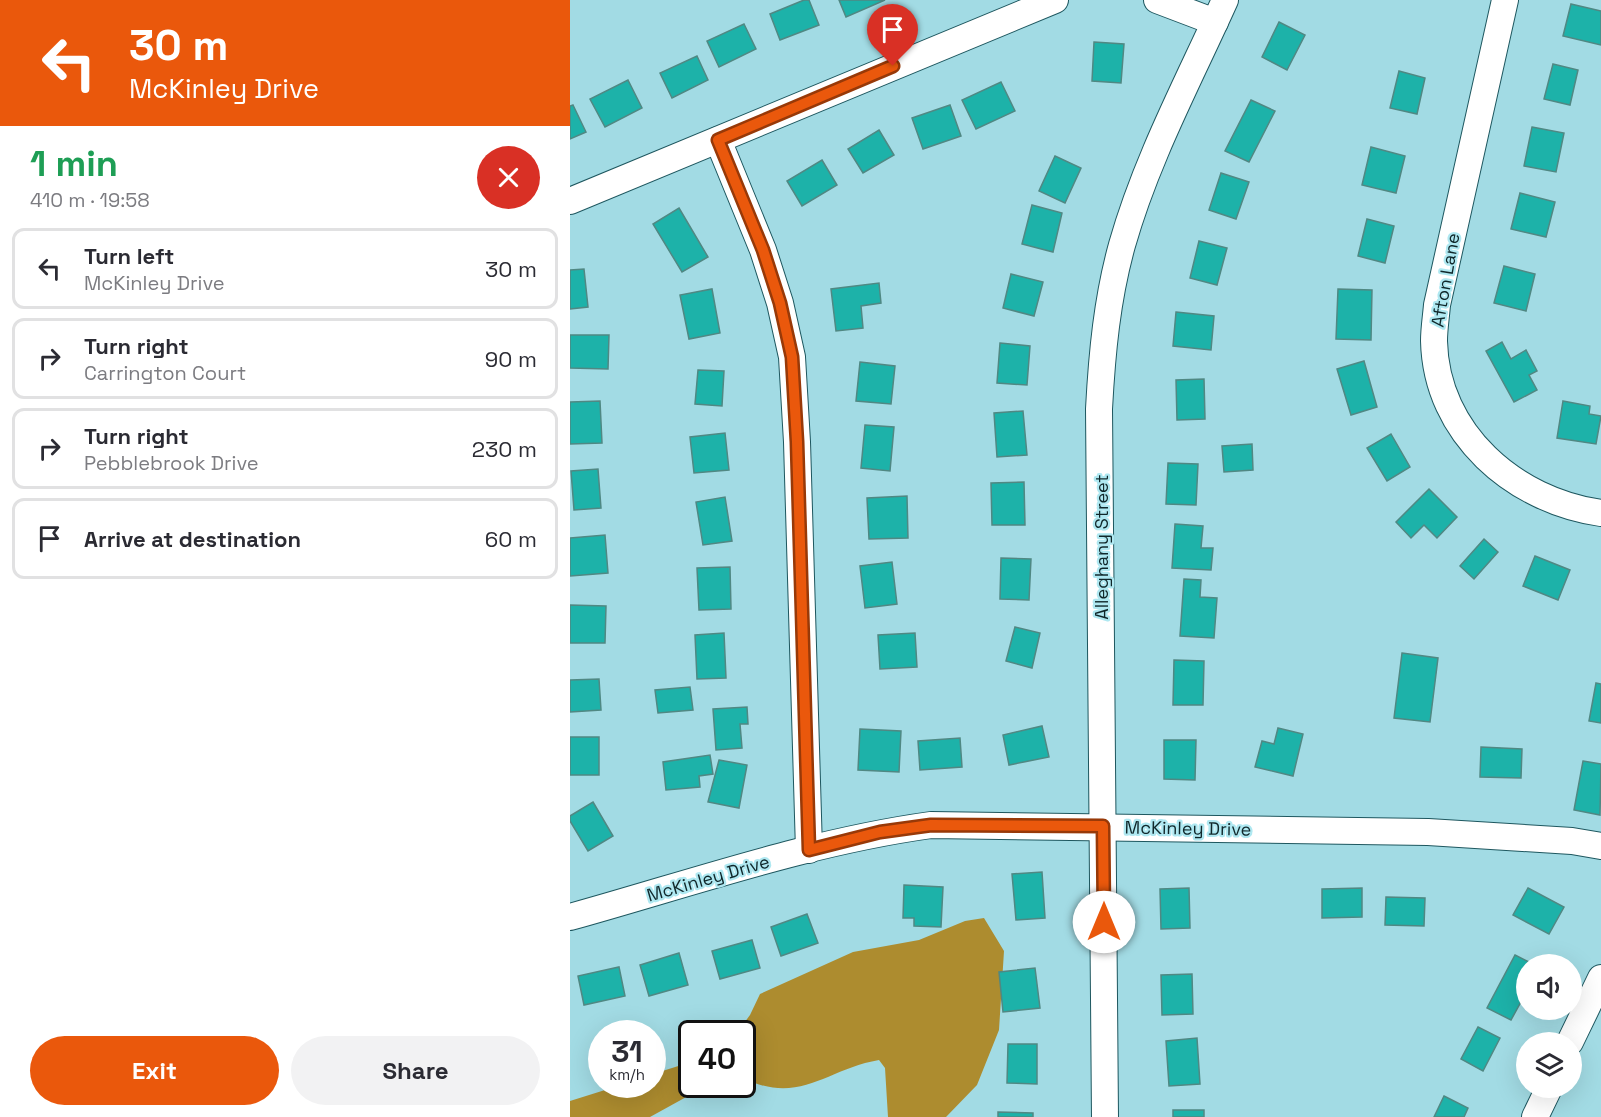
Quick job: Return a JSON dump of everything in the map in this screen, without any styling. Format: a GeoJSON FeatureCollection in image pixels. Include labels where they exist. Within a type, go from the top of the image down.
{"type":"FeatureCollection","features":[{"type":"Feature","properties":{"kind":"street"},"geometry":{"type":"LineString","coordinates":[[570,201],[1055,0]]}},
{"type":"Feature","properties":{"kind":"street"},"geometry":{"type":"LineString","coordinates":[[1156,0],[1220,11]]}},
{"type":"Feature","properties":{"kind":"street","name":"Afton Lane"},"geometry":{"type":"LineString","coordinates":[[1505,0],[1437,305],[1434,342],[1438,372],[1448,402],[1471,443],[1504,475],[1551,502],[1601,513]]}},
{"type":"Feature","properties":{"kind":"street","name":"Alleghany Street"},"geometry":{"type":"LineString","coordinates":[[1106,1117],[1099,420],[1103,346],[1112,284],[1141,186],[1220,11]]}},
{"type":"Feature","properties":{"kind":"street"},"geometry":{"type":"LineString","coordinates":[[718,140],[763,250],[780,303],[792,357],[797,442],[809,850]]}},
{"type":"Feature","properties":{"kind":"street","name":"McKinley Drive"},"geometry":{"type":"LineString","coordinates":[[570,917],[809,850],[880,832],[931,825],[1428,832],[1572,841],[1601,846]]}},
{"type":"Feature","properties":{"kind":"street"},"geometry":{"type":"LineString","coordinates":[[1575,1032],[1601,978]]}},
{"type":"Feature","properties":{"kind":"street"},"geometry":{"type":"LineString","coordinates":[[1537,1116],[1545,1098]]}},
{"type":"Feature","properties":{"kind":"shaded area"},"geometry":{"type":"Polygon","coordinates":[[[984,918],[1004,951],[999,1030],[977,1085],[946,1117],[888,1117],[885,1068],[879,1060],[797,1087],[781,1088],[756,1083],[756,1020],[746,1020],[760,994],[853,952],[919,940],[965,921],[984,918]]]}},
{"type":"Feature","properties":{"kind":"shaded area"},"geometry":{"type":"Polygon","coordinates":[[[678,1066],[678,1098],[684,1098],[650,1117],[570,1117],[570,1101],[588,1095],[588,1098],[666,1098],[666,1070],[678,1066]]]}},
{"type":"Feature","properties":{"kind":"building"},"geometry":{"type":"Polygon","coordinates":[[[809,0],[819,25],[780,40],[770,14],[809,0]]]}},
{"type":"Feature","properties":{"kind":"building"},"geometry":{"type":"Polygon","coordinates":[[[839,0],[885,0],[846,17],[839,0]]]}},
{"type":"Feature","properties":{"kind":"building"},"geometry":{"type":"Polygon","coordinates":[[[1571,4],[1601,11],[1601,45],[1563,36],[1571,4]]]}},
{"type":"Feature","properties":{"kind":"building"},"geometry":{"type":"Polygon","coordinates":[[[1279,22],[1305,35],[1287,70],[1262,57],[1279,22]]]}},
{"type":"Feature","properties":{"kind":"building"},"geometry":{"type":"Polygon","coordinates":[[[744,24],[756,49],[719,67],[707,41],[744,24]]]}},
{"type":"Feature","properties":{"kind":"building"},"geometry":{"type":"Polygon","coordinates":[[[1094,42],[1124,44],[1121,83],[1092,81],[1094,42]]]}},
{"type":"Feature","properties":{"kind":"building"},"geometry":{"type":"Polygon","coordinates":[[[697,56],[708,80],[672,98],[660,73],[697,56]]]}},
{"type":"Feature","properties":{"kind":"building"},"geometry":{"type":"Polygon","coordinates":[[[1553,64],[1578,70],[1570,105],[1544,99],[1553,64]]]}},
{"type":"Feature","properties":{"kind":"building"},"geometry":{"type":"Polygon","coordinates":[[[1399,71],[1425,78],[1417,114],[1390,108],[1399,71]]]}},
{"type":"Feature","properties":{"kind":"building"},"geometry":{"type":"Polygon","coordinates":[[[628,80],[642,108],[605,127],[590,99],[628,80]]]}},
{"type":"Feature","properties":{"kind":"building"},"geometry":{"type":"Polygon","coordinates":[[[1001,82],[1015,111],[976,129],[962,100],[1001,82]]]}},
{"type":"Feature","properties":{"kind":"building"},"geometry":{"type":"Polygon","coordinates":[[[1251,100],[1275,111],[1249,162],[1225,151],[1251,100]]]}},
{"type":"Feature","properties":{"kind":"building"},"geometry":{"type":"Polygon","coordinates":[[[573,105],[586,132],[570,139],[570,106],[573,105]]]}},
{"type":"Feature","properties":{"kind":"building"},"geometry":{"type":"Polygon","coordinates":[[[950,105],[961,136],[923,149],[912,118],[950,105]]]}},
{"type":"Feature","properties":{"kind":"building"},"geometry":{"type":"Polygon","coordinates":[[[1532,127],[1564,133],[1556,172],[1524,166],[1532,127]]]}},
{"type":"Feature","properties":{"kind":"building"},"geometry":{"type":"Polygon","coordinates":[[[879,130],[894,155],[863,173],[848,149],[879,130]]]}},
{"type":"Feature","properties":{"kind":"building"},"geometry":{"type":"Polygon","coordinates":[[[1371,147],[1405,156],[1396,193],[1362,185],[1371,147]]]}},
{"type":"Feature","properties":{"kind":"building"},"geometry":{"type":"Polygon","coordinates":[[[1055,156],[1081,168],[1065,203],[1039,191],[1055,156]]]}},
{"type":"Feature","properties":{"kind":"building"},"geometry":{"type":"Polygon","coordinates":[[[822,160],[837,185],[802,206],[787,181],[822,160]]]}},
{"type":"Feature","properties":{"kind":"building"},"geometry":{"type":"Polygon","coordinates":[[[1221,173],[1249,182],[1236,219],[1209,210],[1221,173]]]}},
{"type":"Feature","properties":{"kind":"building"},"geometry":{"type":"Polygon","coordinates":[[[1520,193],[1555,202],[1546,237],[1511,229],[1520,193]]]}},
{"type":"Feature","properties":{"kind":"building"},"geometry":{"type":"Polygon","coordinates":[[[1032,205],[1062,213],[1053,252],[1022,244],[1032,205]]]}},
{"type":"Feature","properties":{"kind":"building"},"geometry":{"type":"Polygon","coordinates":[[[679,208],[708,257],[682,272],[653,224],[679,208]]]}},
{"type":"Feature","properties":{"kind":"building"},"geometry":{"type":"Polygon","coordinates":[[[1367,219],[1394,226],[1385,263],[1358,256],[1367,219]]]}},
{"type":"Feature","properties":{"kind":"building"},"geometry":{"type":"Polygon","coordinates":[[[1199,241],[1227,248],[1217,285],[1190,278],[1199,241]]]}},
{"type":"Feature","properties":{"kind":"building"},"geometry":{"type":"Polygon","coordinates":[[[1504,266],[1535,274],[1526,311],[1494,303],[1504,266]]]}},
{"type":"Feature","properties":{"kind":"building"},"geometry":{"type":"Polygon","coordinates":[[[584,269],[588,307],[570,309],[570,270],[584,269]]]}},
{"type":"Feature","properties":{"kind":"building"},"geometry":{"type":"Polygon","coordinates":[[[1011,274],[1043,282],[1034,316],[1003,308],[1011,274]]]}},
{"type":"Feature","properties":{"kind":"building"},"geometry":{"type":"Polygon","coordinates":[[[879,283],[881,303],[861,306],[863,328],[836,331],[831,289],[879,283]]]}},
{"type":"Feature","properties":{"kind":"building"},"geometry":{"type":"Polygon","coordinates":[[[712,289],[720,333],[689,339],[680,295],[712,289]]]}},
{"type":"Feature","properties":{"kind":"building"},"geometry":{"type":"Polygon","coordinates":[[[1338,289],[1372,290],[1371,340],[1336,339],[1338,289]]]}},
{"type":"Feature","properties":{"kind":"building"},"geometry":{"type":"Polygon","coordinates":[[[1176,312],[1214,316],[1211,350],[1173,346],[1176,312]]]}},
{"type":"Feature","properties":{"kind":"building"},"geometry":{"type":"Polygon","coordinates":[[[570,335],[609,335],[608,369],[570,368],[570,335]]]}},
{"type":"Feature","properties":{"kind":"building"},"geometry":{"type":"Polygon","coordinates":[[[1502,342],[1511,359],[1526,350],[1537,371],[1529,375],[1537,390],[1514,402],[1486,351],[1502,342]]]}},
{"type":"Feature","properties":{"kind":"building"},"geometry":{"type":"Polygon","coordinates":[[[1000,343],[1030,346],[1027,385],[997,383],[1000,343]]]}},
{"type":"Feature","properties":{"kind":"building"},"geometry":{"type":"Polygon","coordinates":[[[1364,361],[1377,407],[1351,415],[1337,369],[1364,361]]]}},
{"type":"Feature","properties":{"kind":"building"},"geometry":{"type":"Polygon","coordinates":[[[860,362],[895,366],[891,404],[856,401],[860,362]]]}},
{"type":"Feature","properties":{"kind":"building"},"geometry":{"type":"Polygon","coordinates":[[[698,370],[724,371],[722,406],[695,404],[698,370]]]}},
{"type":"Feature","properties":{"kind":"building"},"geometry":{"type":"Polygon","coordinates":[[[1204,379],[1205,419],[1177,420],[1176,380],[1204,379]]]}},
{"type":"Feature","properties":{"kind":"building"},"geometry":{"type":"Polygon","coordinates":[[[600,401],[602,443],[570,444],[570,402],[600,401]]]}},
{"type":"Feature","properties":{"kind":"building"},"geometry":{"type":"Polygon","coordinates":[[[1563,401],[1590,406],[1589,414],[1601,416],[1596,444],[1557,438],[1563,401]]]}},
{"type":"Feature","properties":{"kind":"building"},"geometry":{"type":"Polygon","coordinates":[[[1023,411],[1027,455],[997,457],[994,413],[1023,411]]]}},
{"type":"Feature","properties":{"kind":"building"},"geometry":{"type":"Polygon","coordinates":[[[865,425],[894,427],[890,471],[861,468],[865,425]]]}},
{"type":"Feature","properties":{"kind":"building"},"geometry":{"type":"Polygon","coordinates":[[[725,433],[729,470],[694,473],[690,437],[725,433]]]}},
{"type":"Feature","properties":{"kind":"building"},"geometry":{"type":"Polygon","coordinates":[[[1391,434],[1410,467],[1387,481],[1367,448],[1391,434]]]}},
{"type":"Feature","properties":{"kind":"building"},"geometry":{"type":"Polygon","coordinates":[[[1252,444],[1253,470],[1224,472],[1222,446],[1252,444]]]}},
{"type":"Feature","properties":{"kind":"building"},"geometry":{"type":"Polygon","coordinates":[[[1168,463],[1198,464],[1196,505],[1166,504],[1168,463]]]}},
{"type":"Feature","properties":{"kind":"building"},"geometry":{"type":"Polygon","coordinates":[[[598,469],[601,508],[574,510],[571,471],[598,469]]]}},
{"type":"Feature","properties":{"kind":"building"},"geometry":{"type":"Polygon","coordinates":[[[1024,482],[1025,525],[992,525],[991,483],[1024,482]]]}},
{"type":"Feature","properties":{"kind":"building"},"geometry":{"type":"Polygon","coordinates":[[[1429,489],[1457,517],[1437,538],[1424,525],[1411,538],[1396,522],[1429,489]]]}},
{"type":"Feature","properties":{"kind":"building"},"geometry":{"type":"Polygon","coordinates":[[[907,496],[908,538],[869,539],[867,498],[907,496]]]}},
{"type":"Feature","properties":{"kind":"building"},"geometry":{"type":"Polygon","coordinates":[[[725,497],[732,541],[703,545],[696,502],[725,497]]]}},
{"type":"Feature","properties":{"kind":"building"},"geometry":{"type":"Polygon","coordinates":[[[1175,524],[1203,526],[1201,548],[1213,548],[1211,570],[1172,568],[1175,524]]]}},
{"type":"Feature","properties":{"kind":"building"},"geometry":{"type":"Polygon","coordinates":[[[605,535],[608,573],[570,576],[570,538],[605,535]]]}},
{"type":"Feature","properties":{"kind":"building"},"geometry":{"type":"Polygon","coordinates":[[[1484,539],[1498,552],[1474,579],[1460,566],[1484,539]]]}},
{"type":"Feature","properties":{"kind":"building"},"geometry":{"type":"Polygon","coordinates":[[[1535,556],[1570,570],[1558,600],[1523,586],[1535,556]]]}},
{"type":"Feature","properties":{"kind":"building"},"geometry":{"type":"Polygon","coordinates":[[[1001,558],[1031,559],[1029,600],[1000,599],[1001,558]]]}},
{"type":"Feature","properties":{"kind":"building"},"geometry":{"type":"Polygon","coordinates":[[[892,562],[897,604],[865,608],[860,566],[892,562]]]}},
{"type":"Feature","properties":{"kind":"building"},"geometry":{"type":"Polygon","coordinates":[[[730,567],[731,609],[699,610],[697,568],[730,567]]]}},
{"type":"Feature","properties":{"kind":"building"},"geometry":{"type":"Polygon","coordinates":[[[1184,579],[1201,580],[1200,597],[1217,598],[1214,638],[1180,636],[1184,579]]]}},
{"type":"Feature","properties":{"kind":"building"},"geometry":{"type":"Polygon","coordinates":[[[570,605],[606,606],[605,643],[570,643],[570,605]]]}},
{"type":"Feature","properties":{"kind":"building"},"geometry":{"type":"Polygon","coordinates":[[[1015,627],[1040,633],[1032,668],[1006,661],[1015,627]]]}},
{"type":"Feature","properties":{"kind":"building"},"geometry":{"type":"Polygon","coordinates":[[[724,633],[726,678],[697,679],[695,635],[724,633]]]}},
{"type":"Feature","properties":{"kind":"building"},"geometry":{"type":"Polygon","coordinates":[[[915,633],[917,667],[880,669],[878,635],[915,633]]]}},
{"type":"Feature","properties":{"kind":"building"},"geometry":{"type":"Polygon","coordinates":[[[1402,653],[1438,658],[1430,722],[1394,718],[1402,653]]]}},
{"type":"Feature","properties":{"kind":"building"},"geometry":{"type":"Polygon","coordinates":[[[1174,660],[1204,661],[1203,705],[1173,705],[1174,660]]]}},
{"type":"Feature","properties":{"kind":"building"},"geometry":{"type":"Polygon","coordinates":[[[599,679],[601,710],[570,712],[570,680],[599,679]]]}},
{"type":"Feature","properties":{"kind":"building"},"geometry":{"type":"Polygon","coordinates":[[[1596,683],[1601,684],[1601,723],[1589,721],[1596,683]]]}},
{"type":"Feature","properties":{"kind":"building"},"geometry":{"type":"Polygon","coordinates":[[[690,687],[693,710],[658,713],[655,690],[690,687]]]}},
{"type":"Feature","properties":{"kind":"building"},"geometry":{"type":"Polygon","coordinates":[[[747,707],[748,724],[740,724],[742,748],[716,750],[713,709],[747,707]]]}},
{"type":"Feature","properties":{"kind":"building"},"geometry":{"type":"Polygon","coordinates":[[[1042,726],[1049,757],[1009,765],[1003,735],[1042,726]]]}},
{"type":"Feature","properties":{"kind":"building"},"geometry":{"type":"Polygon","coordinates":[[[1278,728],[1303,734],[1293,776],[1255,767],[1262,741],[1274,744],[1278,728]]]}},
{"type":"Feature","properties":{"kind":"building"},"geometry":{"type":"Polygon","coordinates":[[[860,729],[901,731],[899,772],[858,770],[860,729]]]}},
{"type":"Feature","properties":{"kind":"building"},"geometry":{"type":"Polygon","coordinates":[[[570,737],[599,737],[599,775],[570,775],[570,737]]]}},
{"type":"Feature","properties":{"kind":"building"},"geometry":{"type":"Polygon","coordinates":[[[960,738],[962,767],[920,770],[918,741],[960,738]]]}},
{"type":"Feature","properties":{"kind":"building"},"geometry":{"type":"Polygon","coordinates":[[[1164,740],[1196,740],[1195,780],[1164,779],[1164,740]]]}},
{"type":"Feature","properties":{"kind":"building"},"geometry":{"type":"Polygon","coordinates":[[[1481,747],[1522,749],[1521,778],[1480,777],[1481,747]]]}},
{"type":"Feature","properties":{"kind":"building"},"geometry":{"type":"Polygon","coordinates":[[[710,755],[713,774],[699,776],[700,787],[666,790],[663,762],[710,755]]]}},
{"type":"Feature","properties":{"kind":"building"},"geometry":{"type":"Polygon","coordinates":[[[719,760],[747,765],[739,808],[708,802],[719,760]]]}},
{"type":"Feature","properties":{"kind":"building"},"geometry":{"type":"Polygon","coordinates":[[[1583,761],[1601,764],[1600,815],[1574,810],[1583,761]]]}},
{"type":"Feature","properties":{"kind":"building"},"geometry":{"type":"Polygon","coordinates":[[[593,802],[613,836],[588,851],[570,821],[570,816],[593,802]]]}},
{"type":"Feature","properties":{"kind":"building"},"geometry":{"type":"Polygon","coordinates":[[[1042,872],[1045,918],[1016,920],[1012,874],[1042,872]]]}},
{"type":"Feature","properties":{"kind":"building"},"geometry":{"type":"Polygon","coordinates":[[[904,885],[943,887],[941,927],[914,926],[914,918],[903,918],[904,885]]]}},
{"type":"Feature","properties":{"kind":"building"},"geometry":{"type":"Polygon","coordinates":[[[1189,888],[1190,928],[1161,929],[1160,889],[1189,888]]]}},
{"type":"Feature","properties":{"kind":"building"},"geometry":{"type":"Polygon","coordinates":[[[1362,888],[1362,917],[1322,918],[1322,889],[1362,888]]]}},
{"type":"Feature","properties":{"kind":"building"},"geometry":{"type":"Polygon","coordinates":[[[1528,888],[1564,907],[1549,934],[1513,915],[1528,888]]]}},
{"type":"Feature","properties":{"kind":"building"},"geometry":{"type":"Polygon","coordinates":[[[1386,897],[1425,898],[1424,926],[1385,925],[1386,897]]]}},
{"type":"Feature","properties":{"kind":"building"},"geometry":{"type":"Polygon","coordinates":[[[807,914],[818,943],[781,956],[771,927],[807,914]]]}},
{"type":"Feature","properties":{"kind":"building"},"geometry":{"type":"Polygon","coordinates":[[[752,940],[760,968],[720,979],[712,951],[752,940]]]}},
{"type":"Feature","properties":{"kind":"building"},"geometry":{"type":"Polygon","coordinates":[[[679,953],[688,985],[649,996],[640,965],[679,953]]]}},
{"type":"Feature","properties":{"kind":"building"},"geometry":{"type":"Polygon","coordinates":[[[1516,956],[1516,1011],[1511,1020],[1487,1008],[1516,956]]]}},
{"type":"Feature","properties":{"kind":"building"},"geometry":{"type":"Polygon","coordinates":[[[619,967],[625,996],[584,1005],[578,976],[619,967]]]}},
{"type":"Feature","properties":{"kind":"building"},"geometry":{"type":"Polygon","coordinates":[[[1035,968],[1040,1008],[1003,1012],[999,972],[1035,968]]]}},
{"type":"Feature","properties":{"kind":"building"},"geometry":{"type":"Polygon","coordinates":[[[1192,974],[1193,1014],[1162,1015],[1161,975],[1192,974]]]}},
{"type":"Feature","properties":{"kind":"building"},"geometry":{"type":"Polygon","coordinates":[[[1478,1027],[1500,1038],[1483,1071],[1461,1059],[1478,1027]]]}},
{"type":"Feature","properties":{"kind":"building"},"geometry":{"type":"Polygon","coordinates":[[[1197,1038],[1200,1084],[1169,1086],[1166,1041],[1197,1038]]]}},
{"type":"Feature","properties":{"kind":"building"},"geometry":{"type":"Polygon","coordinates":[[[1008,1044],[1037,1044],[1037,1084],[1007,1083],[1008,1044]]]}},
{"type":"Feature","properties":{"kind":"building"},"geometry":{"type":"Polygon","coordinates":[[[1444,1096],[1468,1108],[1464,1117],[1434,1117],[1444,1096]]]}},
{"type":"Feature","properties":{"kind":"building"},"geometry":{"type":"Polygon","coordinates":[[[1173,1110],[1204,1110],[1204,1117],[1173,1117],[1173,1110]]]}},
{"type":"Feature","properties":{"kind":"building"},"geometry":{"type":"Polygon","coordinates":[[[998,1112],[1033,1113],[1033,1117],[998,1117],[998,1112]]]}},
{"type":"Feature","properties":{"kind":"route"},"geometry":{"type":"LineString","coordinates":[[893,66],[718,140],[763,250],[780,303],[792,357],[797,442],[809,850],[880,832],[931,825],[1103,826],[1104,922]]}}]}
